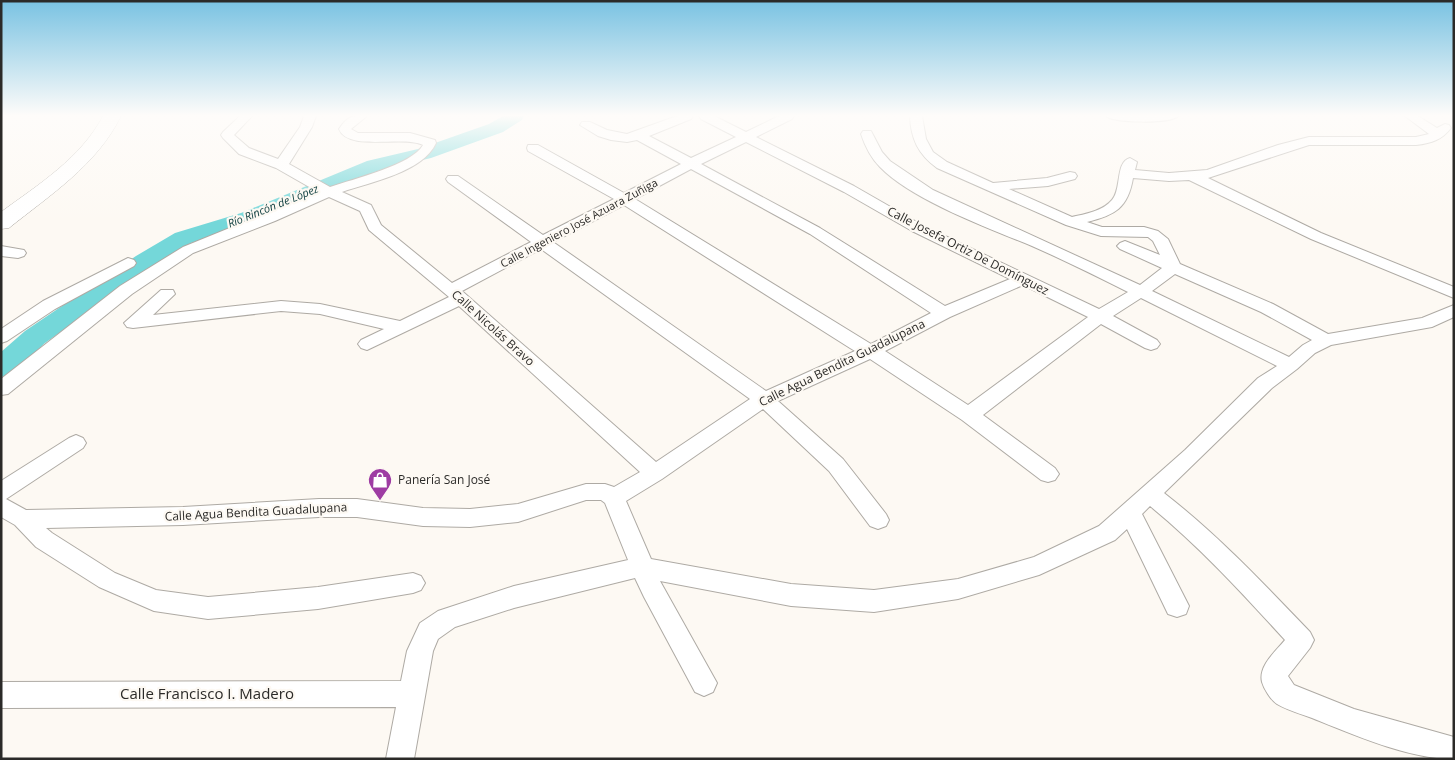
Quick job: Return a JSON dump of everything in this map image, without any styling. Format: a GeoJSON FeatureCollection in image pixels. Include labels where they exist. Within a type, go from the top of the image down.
{"type":"FeatureCollection","features":[{"type":"Feature","properties":{"kind":"main road"},"geometry":{"type":"LineString","coordinates":[[1,223],[86,151]]}},
{"type":"Feature","properties":{"kind":"street","name":"Calle Nicolás Bravo"},"geometry":{"type":"LineString","coordinates":[[245,151],[281,165],[329,192],[366,208],[374,227],[455,294],[654,473]]}},
{"type":"Feature","properties":{"kind":"street"},"geometry":{"type":"LineString","coordinates":[[281,165],[290,151]]}},
{"type":"Feature","properties":{"kind":"street"},"geometry":{"type":"LineString","coordinates":[[1,389],[126,290],[188,250],[270,218],[329,192],[419,159],[424,151]]}},
{"type":"Feature","properties":{"kind":"street"},"geometry":{"type":"LineString","coordinates":[[538,151],[625,199],[856,344],[871,351],[969,415],[1048,474]]}},
{"type":"Feature","properties":{"kind":"street"},"geometry":{"type":"LineString","coordinates":[[670,151],[815,231],[944,313]]}},
{"type":"Feature","properties":{"kind":"street","name":"Calle Ingeniero José Azuara Zuñiga"},"geometry":{"type":"LineString","coordinates":[[367,344],[402,327],[545,242],[715,151]]}},
{"type":"Feature","properties":{"kind":"street","name":"Calle Josefa Ortiz De Domínguez"},"geometry":{"type":"LineString","coordinates":[[775,151],[849,189],[917,228],[1100,316],[1152,344]]}},
{"type":"Feature","properties":{"kind":"street"},"geometry":{"type":"LineString","coordinates":[[875,151],[888,167],[915,185],[956,206],[1142,291],[1291,365]]}},
{"type":"Feature","properties":{"kind":"street"},"geometry":{"type":"LineString","coordinates":[[925,151],[942,165],[1071,222],[1101,231],[1153,234],[1160,240],[1173,267]]}},
{"type":"Feature","properties":{"kind":"street"},"geometry":{"type":"LineString","coordinates":[[1071,222],[1109,210],[1115,205],[1122,197],[1128,167],[1158,177],[1192,176],[1219,171],[1273,151]]}},
{"type":"Feature","properties":{"kind":"street"},"geometry":{"type":"LineString","coordinates":[[993,186],[1048,182],[1070,176]]}},
{"type":"Feature","properties":{"kind":"street"},"geometry":{"type":"LineString","coordinates":[[1192,176],[1316,236],[1454,293]]}},
{"type":"Feature","properties":{"kind":"street"},"geometry":{"type":"LineString","coordinates":[[453,179],[545,242],[764,399],[836,465],[878,520]]}},
{"type":"Feature","properties":{"kind":"street"},"geometry":{"type":"LineString","coordinates":[[1125,246],[1267,308],[1326,340]]}},
{"type":"Feature","properties":{"kind":"street"},"geometry":{"type":"LineString","coordinates":[[1,251],[18,253]]}},
{"type":"Feature","properties":{"kind":"street"},"geometry":{"type":"LineString","coordinates":[[1,337],[49,305],[128,263]]}},
{"type":"Feature","properties":{"kind":"street"},"geometry":{"type":"LineString","coordinates":[[969,415],[1100,316],[1142,291],[1173,267]]}},
{"type":"Feature","properties":{"kind":"street","name":"Calle Agua Bendita Guadalupana"},"geometry":{"type":"LineString","coordinates":[[23,519],[183,516],[319,508],[357,508],[422,517],[470,518],[518,513],[586,492],[605,492],[614,498],[764,399],[871,351],[944,313],[1023,279]]}},
{"type":"Feature","properties":{"kind":"street"},"geometry":{"type":"LineString","coordinates":[[126,290],[167,294],[133,323],[247,308],[281,306],[320,309],[402,327]]}},
{"type":"Feature","properties":{"kind":"street"},"geometry":{"type":"LineString","coordinates":[[400,759],[420,650],[429,631],[447,619],[514,597],[641,567],[791,595],[874,601],[958,588],[1039,566],[1107,533],[1265,383],[1291,365],[1309,349],[1326,340],[1426,323],[1454,310]]}},
{"type":"Feature","properties":{"kind":"street"},"geometry":{"type":"LineString","coordinates":[[1,492],[76,443]]}},
{"type":"Feature","properties":{"kind":"street"},"geometry":{"type":"LineString","coordinates":[[1150,494],[1192,528],[1226,560],[1301,640],[1275,672],[1275,680],[1285,694],[1354,722],[1454,751]]}},
{"type":"Feature","properties":{"kind":"street"},"geometry":{"type":"LineString","coordinates":[[614,498],[641,567],[704,683]]}},
{"type":"Feature","properties":{"kind":"street"},"geometry":{"type":"LineString","coordinates":[[1,506],[23,519],[44,540],[107,580],[154,600],[208,608],[318,598],[413,584]]}},
{"type":"Feature","properties":{"kind":"street"},"geometry":{"type":"LineString","coordinates":[[1129,511],[1177,606]]}},
{"type":"Feature","properties":{"kind":"street","name":"Calle Francisco I. Madero"},"geometry":{"type":"LineString","coordinates":[[1,695],[412,694]]}},
{"type":"Feature","properties":{"kind":"waterway","name":"Río Rincón de López"},"geometry":{"type":"LineString","coordinates":[[1,368],[35,337],[145,261],[183,238],[249,218],[374,165],[431,151]]}},
{"type":"Feature","properties":{"kind":"place","name":"Panería San José"},"geometry":{"type":"Point","coordinates":[380,501]}}]}
